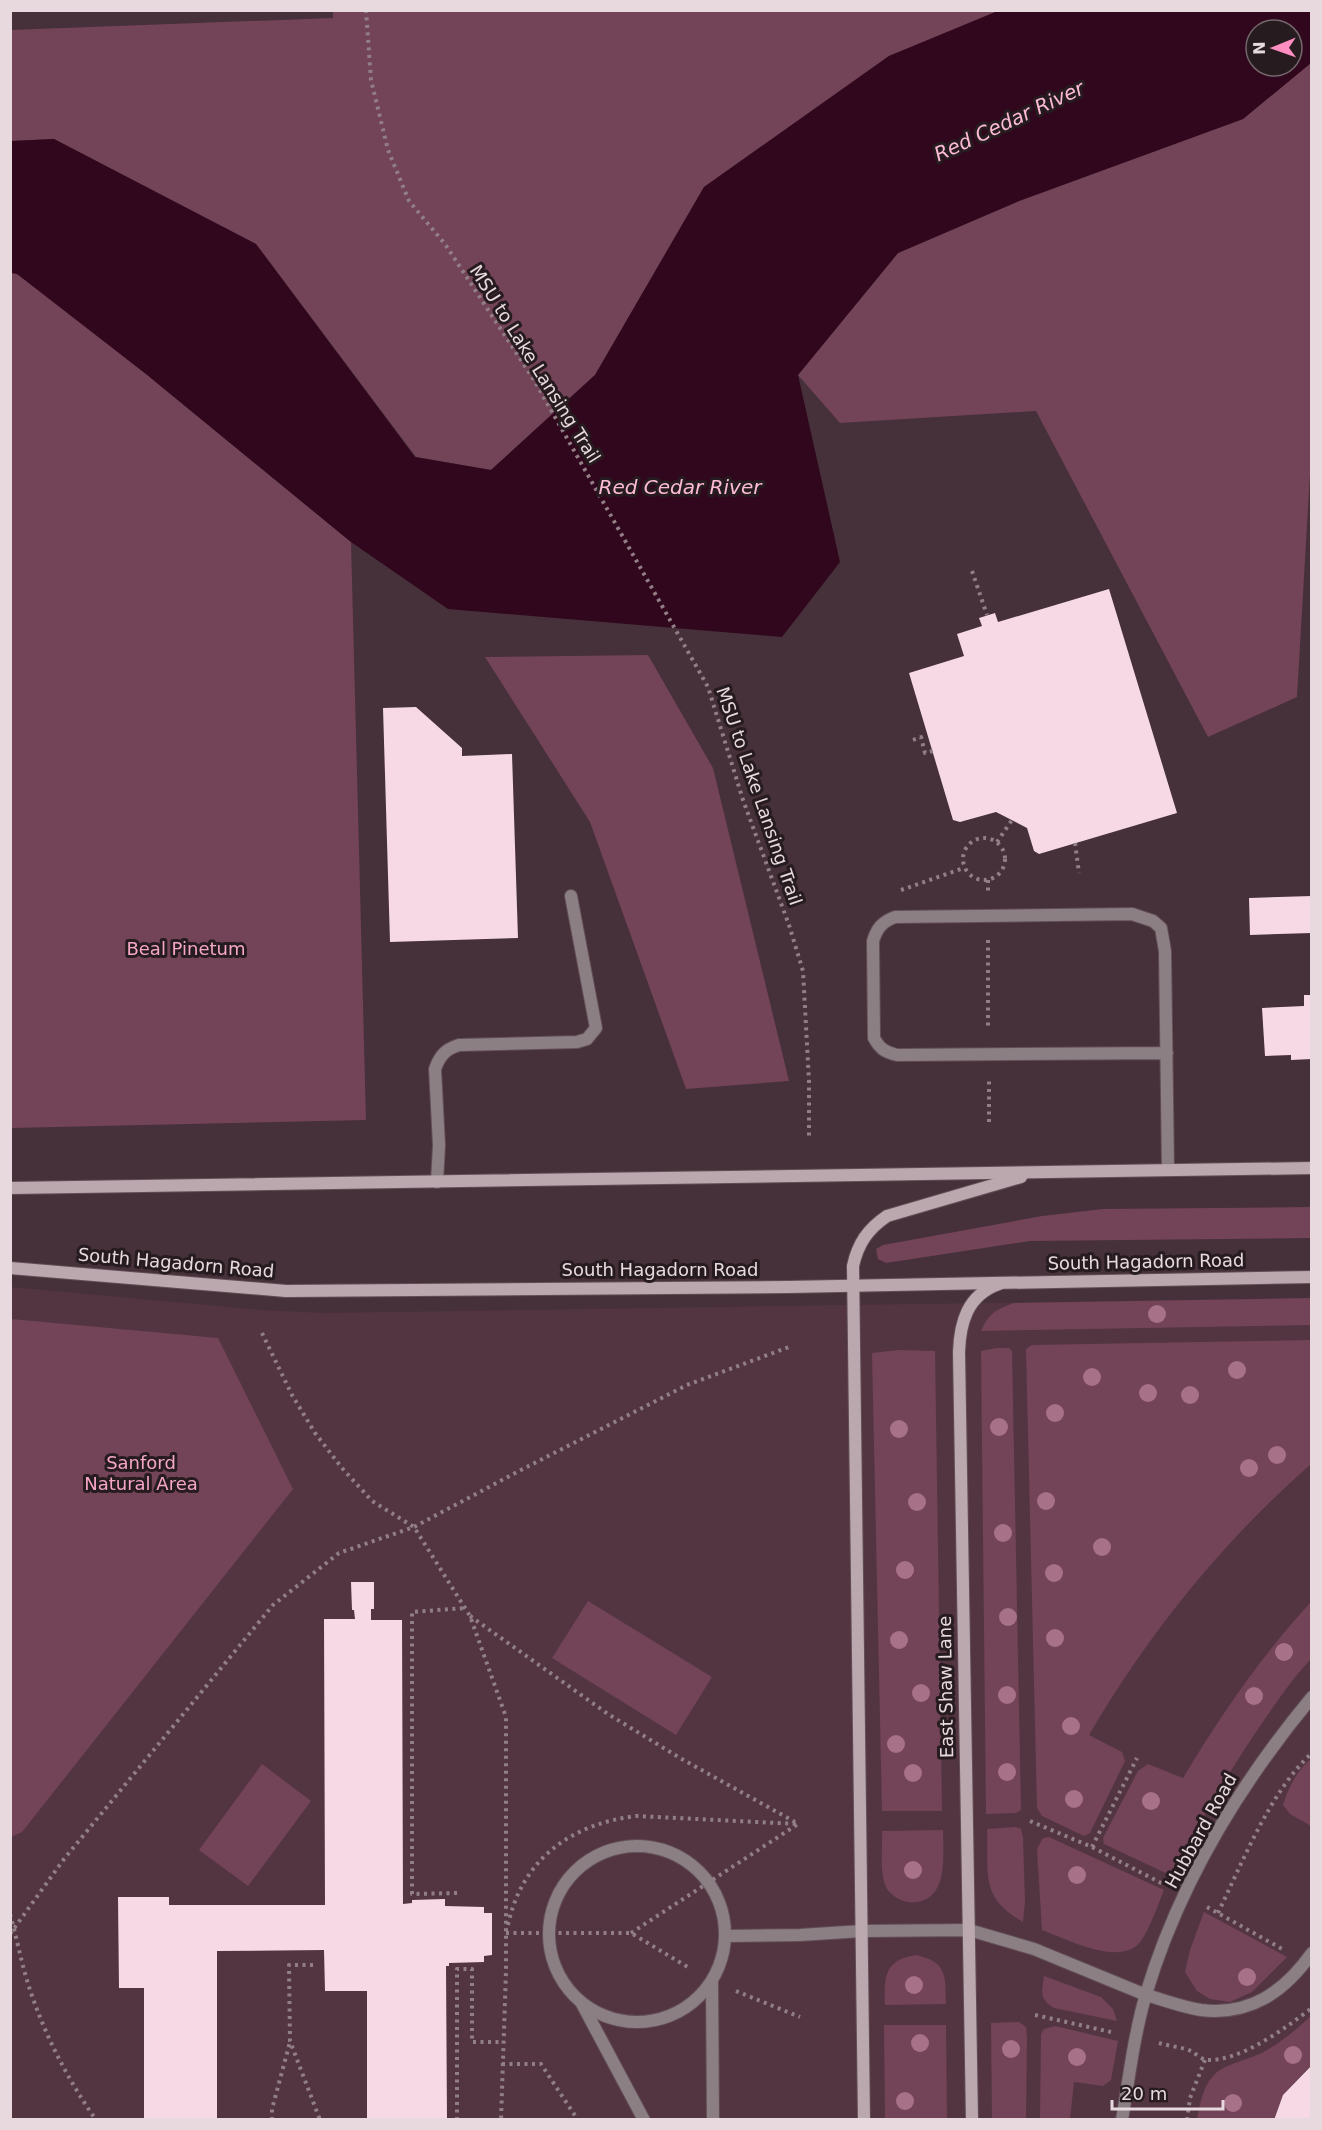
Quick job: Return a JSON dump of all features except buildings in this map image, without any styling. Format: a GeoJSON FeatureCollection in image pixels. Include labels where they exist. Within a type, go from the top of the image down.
{"type":"FeatureCollection","features":[{"type":"Feature","properties":{"kind":"street"},"geometry":{"type":"LineString","coordinates":[[437,1182],[439,1145],[435,1069],[439,1058],[448,1049],[459,1045],[577,1042],[587,1039],[596,1028],[571,896]]}},
{"type":"Feature","properties":{"kind":"street"},"geometry":{"type":"LineString","coordinates":[[1167,1053],[897,1054],[879,1048],[874,1038],[873,941],[884,921],[895,917],[1132,914],[1153,921],[1161,928],[1165,951],[1167,1053],[1168,1170]]}},
{"type":"Feature","properties":{"kind":"street"},"geometry":{"type":"LineString","coordinates":[[10,1188],[1311,1168]]}},
{"type":"Feature","properties":{"kind":"street"},"geometry":{"type":"LineString","coordinates":[[864,2120],[853,1266],[857,1249],[865,1234],[887,1216],[1037,1172]]}},
{"type":"Feature","properties":{"kind":"street","name":"South Hagadorn Road"},"geometry":{"type":"LineString","coordinates":[[10,1268],[286,1290],[853,1285],[1311,1277]]}},
{"type":"Feature","properties":{"kind":"street","name":"East Shaw Lane"},"geometry":{"type":"LineString","coordinates":[[972,2120],[959,1411],[960,1328],[972,1303],[984,1292],[996,1284],[1012,1282]]}},
{"type":"Feature","properties":{"kind":"street","name":"Hubbard Road"},"geometry":{"type":"LineString","coordinates":[[1122,2120],[1146,1995],[1184,1894],[1248,1781],[1311,1697]]}},
{"type":"Feature","properties":{"kind":"street"},"geometry":{"type":"LineString","coordinates":[[580,2001],[598,2013],[618,2020],[640,2022],[661,2019],[681,2011],[698,1998],[712,1981],[721,1959],[725,1936],[718,1899],[694,1867],[677,1855],[657,1848],[637,1846],[616,1849],[596,1856],[579,1868],[565,1883],[555,1902],[549,1934],[553,1960],[559,1975],[580,2001],[644,2120]]}},
{"type":"Feature","properties":{"kind":"street"},"geometry":{"type":"LineString","coordinates":[[725,1936],[969,1930],[1034,1949],[1146,1995],[1200,2010],[1225,2011],[1249,2006],[1272,1996],[1311,1953]]}},
{"type":"Feature","properties":{"kind":"street"},"geometry":{"type":"LineString","coordinates":[[712,1981],[713,2120]]}},
{"type":"Feature","properties":{"kind":"path","name":"MSU to Lake Lansing Trail"},"geometry":{"type":"LineString","coordinates":[[366,10],[370,80],[388,150],[409,201],[445,244],[534,380],[708,687],[742,800],[789,925],[803,971],[809,1081],[809,1139]]}},
{"type":"Feature","properties":{"kind":"path"},"geometry":{"type":"LineString","coordinates":[[972,571],[987,615]]}},
{"type":"Feature","properties":{"kind":"path"},"geometry":{"type":"LineString","coordinates":[[913,740],[921,737],[925,753],[933,750]]}},
{"type":"Feature","properties":{"kind":"path"},"geometry":{"type":"LineString","coordinates":[[997,842],[1012,820]]}},
{"type":"Feature","properties":{"kind":"path"},"geometry":{"type":"LineString","coordinates":[[984,837],[997,842],[1002,848],[1005,861],[999,873],[988,880],[974,878],[964,868],[963,854],[970,842],[984,837]]}},
{"type":"Feature","properties":{"kind":"path"},"geometry":{"type":"LineString","coordinates":[[1075,843],[1079,873]]}},
{"type":"Feature","properties":{"kind":"path"},"geometry":{"type":"LineString","coordinates":[[899,890],[964,868]]}},
{"type":"Feature","properties":{"kind":"path"},"geometry":{"type":"LineString","coordinates":[[988,880],[989,1122]]}},
{"type":"Feature","properties":{"kind":"path"},"geometry":{"type":"LineString","coordinates":[[262,1332],[292,1395],[315,1432],[342,1468],[372,1501],[414,1527],[470,1616],[506,1717],[506,1934],[501,2120]]}},
{"type":"Feature","properties":{"kind":"path"},"geometry":{"type":"LineString","coordinates":[[10,1934],[64,1859],[273,1605],[339,1553],[414,1527],[687,1385],[789,1347]]}},
{"type":"Feature","properties":{"kind":"path"},"geometry":{"type":"LineString","coordinates":[[457,1893],[412,1894],[412,1612],[465,1608]]}},
{"type":"Feature","properties":{"kind":"path"},"geometry":{"type":"LineString","coordinates":[[470,1616],[538,1666],[617,1719],[680,1758],[798,1824]]}},
{"type":"Feature","properties":{"kind":"path"},"geometry":{"type":"LineString","coordinates":[[1218,1913],[1274,1800],[1311,1753]]}},
{"type":"Feature","properties":{"kind":"path"},"geometry":{"type":"LineString","coordinates":[[1092,1847],[1137,1758]]}},
{"type":"Feature","properties":{"kind":"path"},"geometry":{"type":"LineString","coordinates":[[506,1934],[511,1910],[520,1889],[533,1869],[549,1851],[568,1837],[589,1826],[613,1819],[636,1816],[798,1824]]}},
{"type":"Feature","properties":{"kind":"path"},"geometry":{"type":"LineString","coordinates":[[506,1934],[631,1933],[798,1824]]}},
{"type":"Feature","properties":{"kind":"path"},"geometry":{"type":"LineString","coordinates":[[10,1914],[27,1979],[45,2030],[62,2066],[96,2120]]}},
{"type":"Feature","properties":{"kind":"path"},"geometry":{"type":"LineString","coordinates":[[272,2120],[272,2109],[290,2041],[289,1965],[313,1965]]}},
{"type":"Feature","properties":{"kind":"path"},"geometry":{"type":"LineString","coordinates":[[457,2120],[457,1969],[472,1969],[472,2042],[502,2042]]}},
{"type":"Feature","properties":{"kind":"path"},"geometry":{"type":"LineString","coordinates":[[1035,2015],[1190,2051],[1205,2060],[1231,2056],[1261,2042],[1290,2025],[1311,2008]]}},
{"type":"Feature","properties":{"kind":"path"},"geometry":{"type":"LineString","coordinates":[[290,2041],[320,2120]]}},
{"type":"Feature","properties":{"kind":"path"},"geometry":{"type":"LineString","coordinates":[[1187,2120],[1190,2098],[1205,2060]]}},
{"type":"Feature","properties":{"kind":"path"},"geometry":{"type":"LineString","coordinates":[[502,2064],[541,2064],[578,2120]]}},
{"type":"Feature","properties":{"kind":"shaded area"},"geometry":{"type":"Polygon","coordinates":[[[11,1287],[261,1310],[325,1313],[1311,1298],[1311,2119],[11,2120],[11,1287]]]}},
{"type":"Feature","properties":{"kind":"green space"},"geometry":{"type":"Polygon","coordinates":[[[333,10],[1000,11],[889,56],[704,187],[595,375],[491,470],[416,457],[256,244],[54,139],[11,141],[10,30],[333,18],[333,10]]]}},
{"type":"Feature","properties":{"kind":"green space"},"geometry":{"type":"Polygon","coordinates":[[[1311,63],[1312,472],[1310,474],[1297,697],[1208,737],[1036,411],[840,423],[798,375],[898,253],[1019,201],[1243,119],[1293,78],[1304,78],[1304,69],[1311,63]]]}},
{"type":"Feature","properties":{"kind":"green space","name":"Beal Pinetum"},"geometry":{"type":"Polygon","coordinates":[[[10,273],[17,273],[146,374],[351,542],[366,1120],[11,1128],[10,273]]]}},
{"type":"Feature","properties":{"kind":"green space"},"geometry":{"type":"Polygon","coordinates":[[[648,655],[713,768],[789,1081],[686,1089],[590,822],[485,657],[648,655]]]}},
{"type":"Feature","properties":{"kind":"green space"},"geometry":{"type":"Polygon","coordinates":[[[1311,1207],[1311,1238],[1030,1241],[886,1263],[878,1259],[876,1249],[883,1245],[1042,1216],[1103,1209],[1311,1207]]]}},
{"type":"Feature","properties":{"kind":"green space"},"geometry":{"type":"Polygon","coordinates":[[[1311,1298],[1311,1325],[981,1331],[993,1313],[1014,1303],[1311,1298]]]}},
{"type":"Feature","properties":{"kind":"green space","name":"Sanford Natural Area"},"geometry":{"type":"Polygon","coordinates":[[[11,1319],[218,1338],[293,1489],[22,1832],[11,1837],[11,1319]]]}},
{"type":"Feature","properties":{"kind":"green space"},"geometry":{"type":"Polygon","coordinates":[[[1311,1340],[1311,1464],[1247,1525],[1189,1590],[1136,1661],[1089,1735],[1122,1752],[1125,1761],[1090,1833],[1084,1836],[1042,1816],[1037,1808],[1026,1349],[1032,1345],[1311,1340]]]}},
{"type":"Feature","properties":{"kind":"green space"},"geometry":{"type":"Polygon","coordinates":[[[1009,1348],[1012,1351],[1021,1810],[1016,1813],[986,1814],[981,1351],[1009,1348]]]}},
{"type":"Feature","properties":{"kind":"green space"},"geometry":{"type":"Polygon","coordinates":[[[898,1350],[935,1351],[942,1811],[882,1811],[872,1353],[898,1350]]]}},
{"type":"Feature","properties":{"kind":"green space"},"geometry":{"type":"Polygon","coordinates":[[[588,1601],[712,1677],[676,1735],[552,1658],[588,1601]]]}},
{"type":"Feature","properties":{"kind":"green space"},"geometry":{"type":"Polygon","coordinates":[[[1311,1602],[1311,1659],[1282,1694],[1245,1749],[1201,1821],[1172,1876],[1104,1844],[1103,1838],[1138,1771],[1148,1764],[1183,1778],[1242,1687],[1275,1643],[1311,1602]]]}},
{"type":"Feature","properties":{"kind":"green space"},"geometry":{"type":"Polygon","coordinates":[[[1311,1759],[1311,1826],[1290,1814],[1283,1805],[1301,1768],[1311,1759]]]}},
{"type":"Feature","properties":{"kind":"green space"},"geometry":{"type":"Polygon","coordinates":[[[262,1764],[311,1801],[248,1886],[199,1850],[262,1764]]]}},
{"type":"Feature","properties":{"kind":"green space"},"geometry":{"type":"Polygon","coordinates":[[[1016,1827],[1021,1829],[1023,1838],[1025,1902],[1023,1922],[999,1903],[989,1883],[988,1872],[987,1829],[1016,1827]]]}},
{"type":"Feature","properties":{"kind":"green space"},"geometry":{"type":"Polygon","coordinates":[[[943,1830],[943,1865],[938,1888],[922,1901],[908,1902],[892,1895],[887,1890],[884,1881],[882,1831],[943,1830]]]}},
{"type":"Feature","properties":{"kind":"green space"},"geometry":{"type":"Polygon","coordinates":[[[1049,1837],[1164,1890],[1145,1935],[1132,1949],[1107,1952],[1079,1945],[1042,1930],[1037,1849],[1043,1838],[1049,1837]]]}},
{"type":"Feature","properties":{"kind":"green space"},"geometry":{"type":"Polygon","coordinates":[[[1204,1912],[1287,1957],[1252,1992],[1230,2002],[1210,1999],[1197,1991],[1185,1972],[1190,1950],[1204,1912]]]}},
{"type":"Feature","properties":{"kind":"green space"},"geometry":{"type":"Polygon","coordinates":[[[916,1955],[934,1962],[943,1972],[946,2004],[885,2005],[888,1971],[905,1957],[916,1955]]]}},
{"type":"Feature","properties":{"kind":"green space"},"geometry":{"type":"Polygon","coordinates":[[[1044,1976],[1101,1997],[1113,2009],[1117,2021],[1049,2005],[1042,1991],[1044,1976]]]}},
{"type":"Feature","properties":{"kind":"green space"},"geometry":{"type":"Polygon","coordinates":[[[1311,2016],[1311,2065],[1283,2095],[1274,2119],[1197,2120],[1204,2091],[1213,2076],[1279,2043],[1311,2016]]]}},
{"type":"Feature","properties":{"kind":"green space"},"geometry":{"type":"Polygon","coordinates":[[[1019,2022],[1026,2027],[1027,2037],[1026,2119],[992,2119],[991,2023],[1019,2022]]]}},
{"type":"Feature","properties":{"kind":"green space"},"geometry":{"type":"Polygon","coordinates":[[[884,2025],[946,2025],[947,2119],[885,2119],[884,2025]]]}},
{"type":"Feature","properties":{"kind":"green space"},"geometry":{"type":"Polygon","coordinates":[[[1055,2026],[1118,2041],[1111,2080],[1103,2086],[1074,2082],[1070,2119],[1040,2119],[1041,2034],[1044,2029],[1055,2026]]]}},
{"type":"Feature","properties":{"kind":"water","name":"Red Cedar River"},"geometry":{"type":"Polygon","coordinates":[[[1000,10],[1311,11],[1311,63],[1304,69],[1304,18],[1244,18],[1244,78],[1293,78],[1243,119],[1019,201],[898,253],[798,375],[840,562],[782,637],[448,609],[351,542],[146,374],[17,274],[11,273],[11,141],[54,139],[256,244],[415,457],[491,470],[595,375],[704,187],[889,56],[1000,10]]]}}]}
